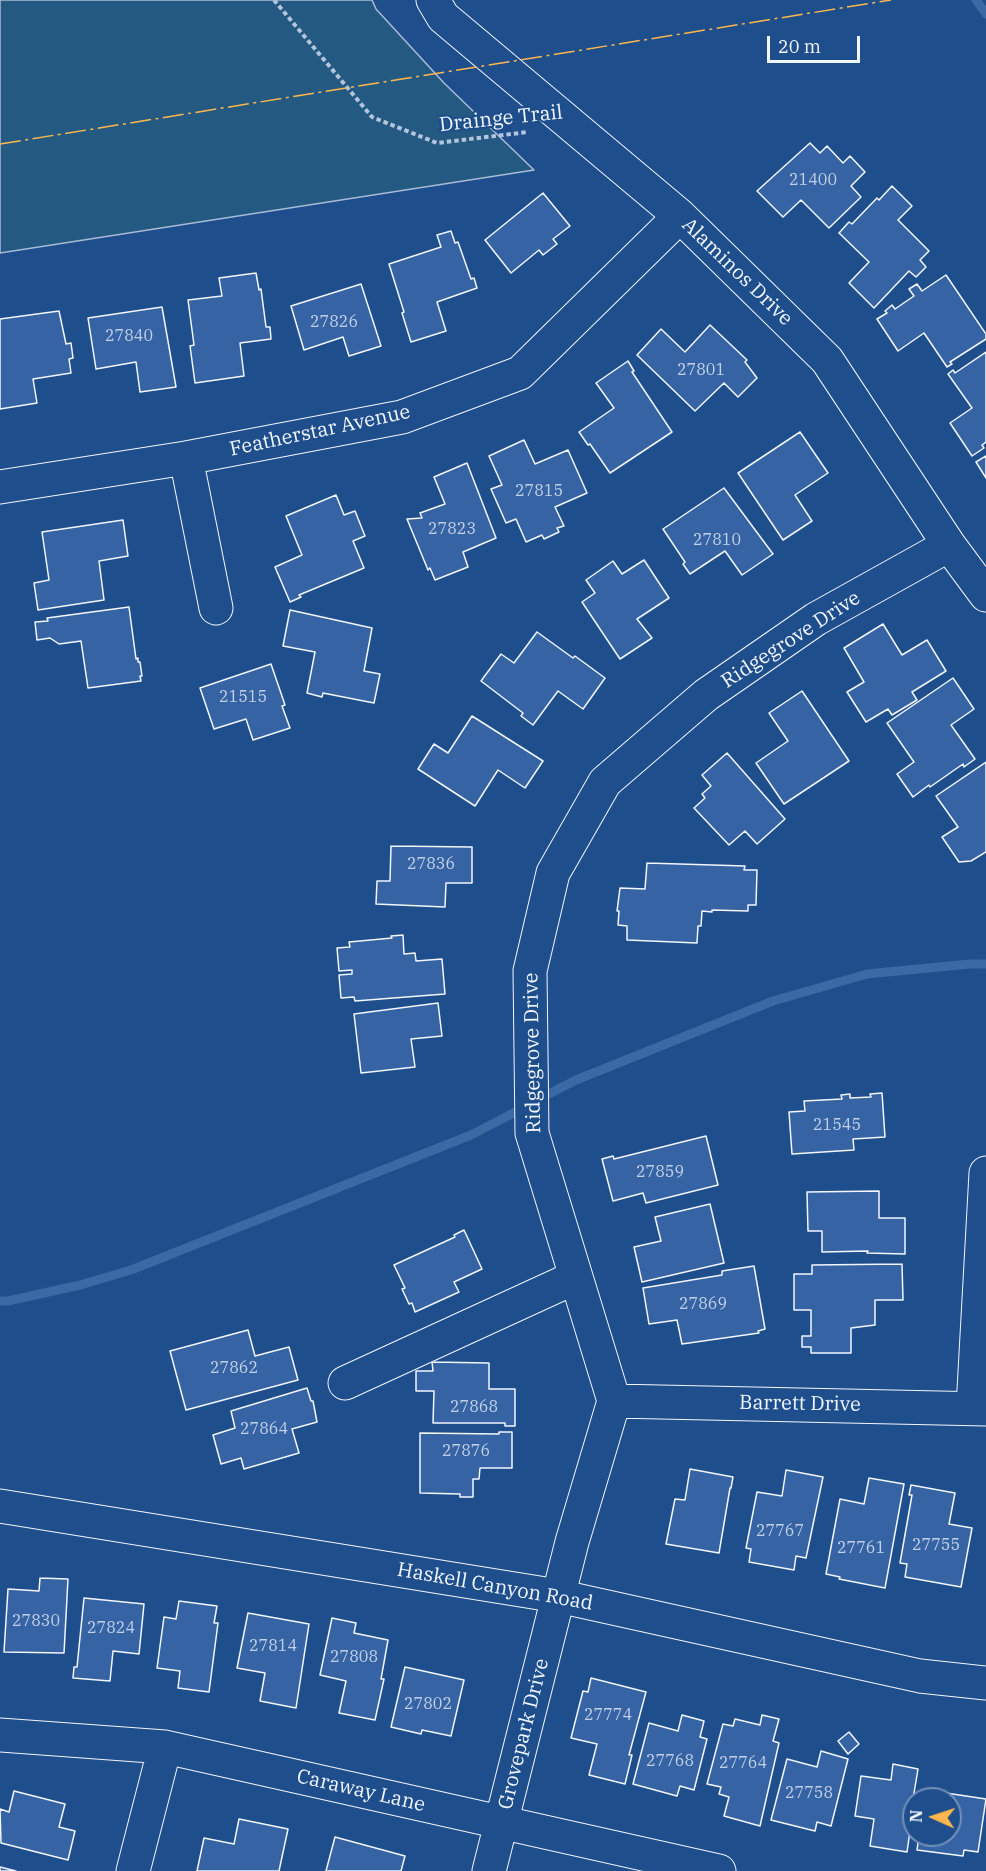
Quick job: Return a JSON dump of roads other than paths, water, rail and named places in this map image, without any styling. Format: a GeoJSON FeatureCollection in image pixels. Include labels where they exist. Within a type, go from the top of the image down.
{"type":"FeatureCollection","features":[{"type":"Feature","properties":{"kind":"street","name":"Alaminos Drive"},"geometry":{"type":"LineString","coordinates":[[433,0],[443,17],[680,216],[827,360],[949,545],[986,595]]}},
{"type":"Feature","properties":{"kind":"street","name":"Featherstar Avenue"},"geometry":{"type":"LineString","coordinates":[[0,487],[186,458],[402,417],[520,373],[680,216]]}},
{"type":"Feature","properties":{"kind":"street"},"geometry":{"type":"LineString","coordinates":[[186,458],[216,608]]}},
{"type":"Feature","properties":{"kind":"street","name":"Ridgegrove Drive"},"geometry":{"type":"LineString","coordinates":[[614,1401],[532,1133],[530,971],[553,873],[606,782],[706,695],[816,619],[949,545]]}},
{"type":"Feature","properties":{"kind":"street"},"geometry":{"type":"LineString","coordinates":[[979,1409],[986,1173]]}},
{"type":"Feature","properties":{"kind":"street"},"geometry":{"type":"LineString","coordinates":[[345,1383],[576,1277]]}},
{"type":"Feature","properties":{"kind":"street"},"geometry":{"type":"LineString","coordinates":[[558,1596],[614,1401]]}},
{"type":"Feature","properties":{"kind":"street","name":"Barrett Drive"},"geometry":{"type":"LineString","coordinates":[[614,1401],[979,1409]]}},
{"type":"Feature","properties":{"kind":"street","name":"Haskell Canyon Road"},"geometry":{"type":"LineString","coordinates":[[0,1506],[558,1596],[920,1676],[986,1683]]}},
{"type":"Feature","properties":{"kind":"street","name":"Grovepark Drive"},"geometry":{"type":"LineString","coordinates":[[489,1871],[558,1596]]}},
{"type":"Feature","properties":{"kind":"street","name":"Caraway Lane"},"geometry":{"type":"LineString","coordinates":[[0,1735],[165,1747],[719,1871]]}},
{"type":"Feature","properties":{"kind":"street"},"geometry":{"type":"LineString","coordinates":[[133,1871],[165,1747]]}},
{"type":"Feature","properties":{"kind":"waterway"},"geometry":{"type":"LineString","coordinates":[[976,0],[986,14]]}},
{"type":"Feature","properties":{"kind":"waterway"},"geometry":{"type":"LineString","coordinates":[[537,1100],[576,1080],[773,1001],[867,974],[986,964]]}},
{"type":"Feature","properties":{"kind":"waterway"},"geometry":{"type":"LineString","coordinates":[[0,1301],[80,1285],[131,1270],[471,1135],[525,1107]]}}]}
